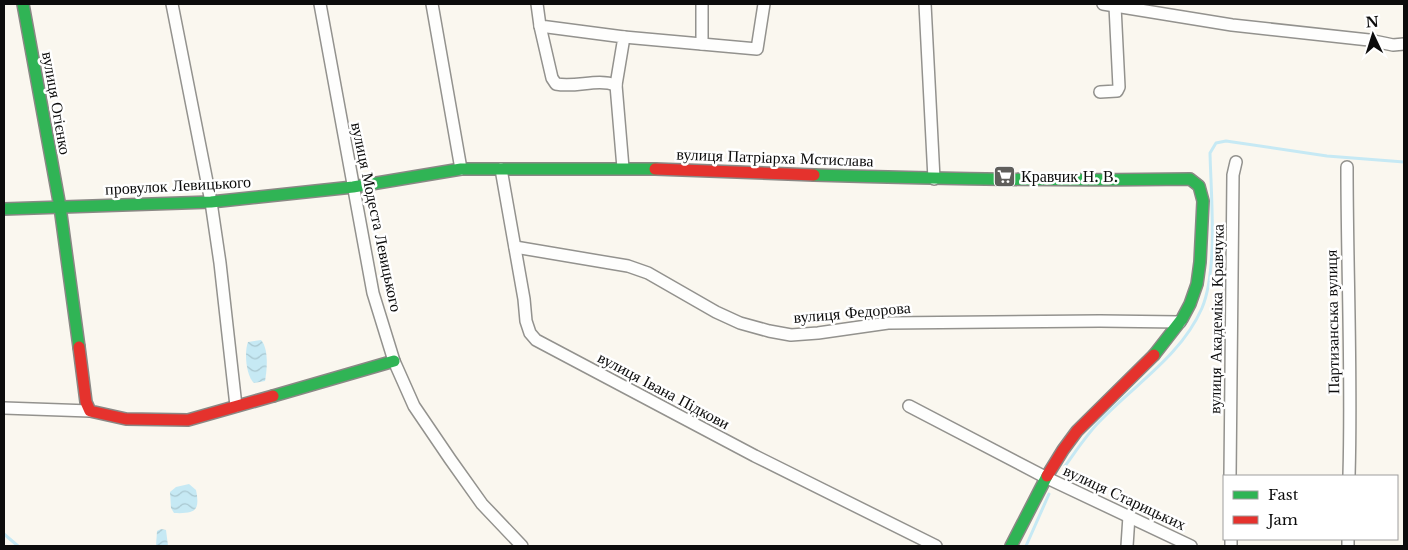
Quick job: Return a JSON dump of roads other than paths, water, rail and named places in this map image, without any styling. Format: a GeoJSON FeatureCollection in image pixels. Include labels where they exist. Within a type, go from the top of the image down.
{"type":"FeatureCollection","features":[{"type":"Feature","properties":{"kind":"street","name":"вулиця Огієнко"},"geometry":{"type":"LineString","coordinates":[[23,4],[60,207],[86,402],[90,411]]}},
{"type":"Feature","properties":{"kind":"street"},"geometry":{"type":"LineString","coordinates":[[172,4],[211,202],[220,263],[236,406]]}},
{"type":"Feature","properties":{"kind":"street","name":"вулиця Модеста Левицького"},"geometry":{"type":"LineString","coordinates":[[320,4],[373,293],[394,361],[414,406],[450,459],[482,504],[522,546]]}},
{"type":"Feature","properties":{"kind":"street"},"geometry":{"type":"LineString","coordinates":[[432,4],[461,169]]}},
{"type":"Feature","properties":{"kind":"street"},"geometry":{"type":"LineString","coordinates":[[537,4],[552,78],[556,84],[566,86],[606,81],[616,85]]}},
{"type":"Feature","properties":{"kind":"street"},"geometry":{"type":"LineString","coordinates":[[702,4],[702,44]]}},
{"type":"Feature","properties":{"kind":"street"},"geometry":{"type":"LineString","coordinates":[[540,26],[624,37],[757,49],[764,4]]}},
{"type":"Feature","properties":{"kind":"street"},"geometry":{"type":"LineString","coordinates":[[925,4],[934,179]]}},
{"type":"Feature","properties":{"kind":"street"},"geometry":{"type":"LineString","coordinates":[[1103,4],[1232,25],[1369,40],[1399,45],[1404,54]]}},
{"type":"Feature","properties":{"kind":"street"},"geometry":{"type":"LineString","coordinates":[[1100,92],[1117,91],[1119,87],[1115,6]]}},
{"type":"Feature","properties":{"kind":"street"},"geometry":{"type":"LineString","coordinates":[[623,168],[616,85],[624,37]]}},
{"type":"Feature","properties":{"kind":"street","name":"вулиця Академіка Кравчука"},"geometry":{"type":"LineString","coordinates":[[1230,475],[1233,175],[1236,162]]}},
{"type":"Feature","properties":{"kind":"street","name":"Партизанська вулиця"},"geometry":{"type":"LineString","coordinates":[[1347,167],[1349,475]]}},
{"type":"Feature","properties":{"kind":"street","name":"вулиця Патріарха Мстислава"},"geometry":{"type":"LineString","coordinates":[[353,187],[461,169],[623,168],[934,179],[1077,181],[1190,179],[1198,182],[1201,186],[1203,199],[1199,270],[1196,288],[1180,322]]}},
{"type":"Feature","properties":{"kind":"street","name":"вулиця Івана Підкови"},"geometry":{"type":"LineString","coordinates":[[501,169],[524,299],[526,321],[530,333],[536,340],[755,456],[936,546]]}},
{"type":"Feature","properties":{"kind":"street","name":"провулок Левицького"},"geometry":{"type":"LineString","coordinates":[[4,209],[211,202],[353,187]]}},
{"type":"Feature","properties":{"kind":"street","name":"вулиця Федорова"},"geometry":{"type":"LineString","coordinates":[[515,246],[628,266],[648,273],[716,312],[732,319],[769,331],[791,335],[888,323],[1180,322]]}},
{"type":"Feature","properties":{"kind":"street"},"geometry":{"type":"LineString","coordinates":[[1011,546],[1045,477],[1072,436],[1156,352],[1180,322]]}},
{"type":"Feature","properties":{"kind":"street"},"geometry":{"type":"LineString","coordinates":[[4,408],[90,411],[126,419],[188,420],[394,361]]}},
{"type":"Feature","properties":{"kind":"street"},"geometry":{"type":"LineString","coordinates":[[909,406],[1045,477]]}},
{"type":"Feature","properties":{"kind":"street","name":"вулиця Старицьких"},"geometry":{"type":"LineString","coordinates":[[1045,477],[1191,546]]}},
{"type":"Feature","properties":{"kind":"street"},"geometry":{"type":"LineString","coordinates":[[1127,546],[1129,516]]}},
{"type":"Feature","properties":{"kind":"water"},"geometry":{"type":"Polygon","coordinates":[[[261,340],[266,354],[265,381],[254,383],[248,370],[247,346],[248,342],[261,340]]]}},
{"type":"Feature","properties":{"kind":"water"},"geometry":{"type":"Polygon","coordinates":[[[189,484],[196,490],[197,506],[187,513],[174,513],[171,508],[170,492],[176,487],[189,484]]]}},
{"type":"Feature","properties":{"kind":"water"},"geometry":{"type":"Polygon","coordinates":[[[161,529],[166,530],[168,546],[156,546],[157,531],[161,529]]]}},
{"type":"Feature","properties":{"kind":"waterway"},"geometry":{"type":"LineString","coordinates":[[1065,466],[1095,426],[1170,355],[1193,325],[1202,308],[1207,292],[1212,254],[1210,153],[1216,143],[1226,141],[1327,156],[1404,162]]}},
{"type":"Feature","properties":{"kind":"waterway"},"geometry":{"type":"LineString","coordinates":[[1026,546],[1049,494]]}},
{"type":"Feature","properties":{"kind":"waterway"},"geometry":{"type":"LineString","coordinates":[[4,534],[18,546]]}},
{"type":"Feature","properties":{"kind":"place","name":"Кравчик Н. В."},"geometry":{"type":"Point","coordinates":[1005,176]}}]}
